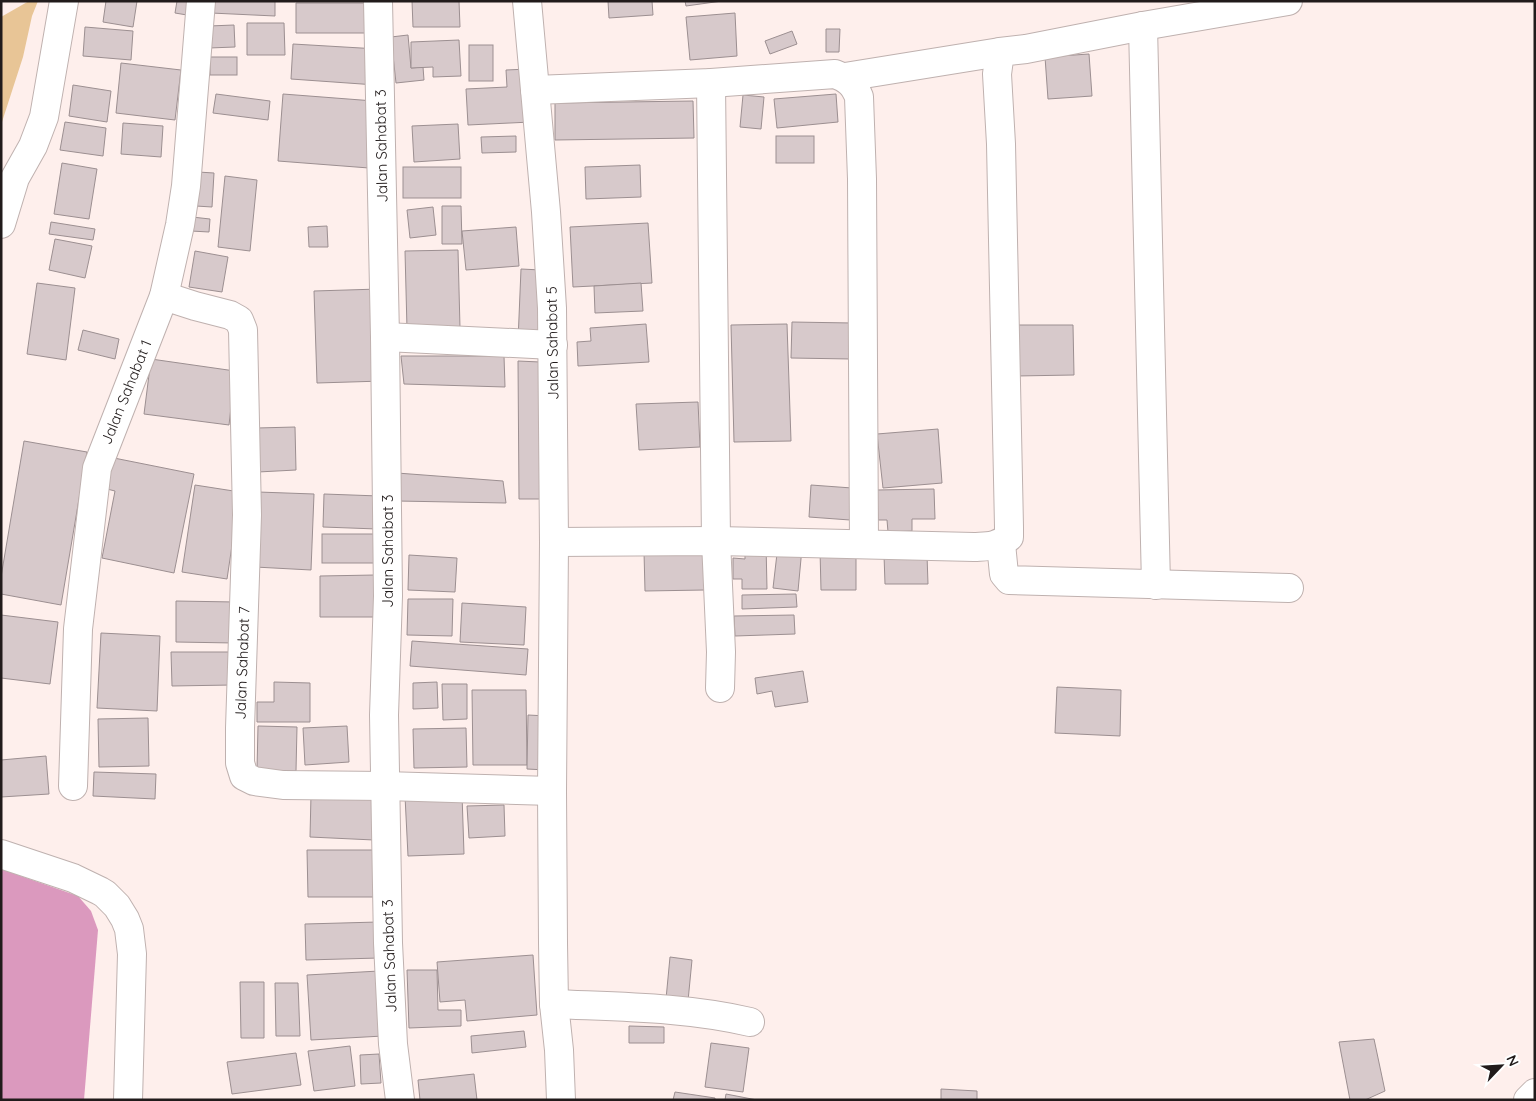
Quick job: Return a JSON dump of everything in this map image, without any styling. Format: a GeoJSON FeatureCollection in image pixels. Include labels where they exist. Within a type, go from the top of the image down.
{"type":"FeatureCollection","features":[{"type":"Feature","properties":{"kind":"street"},"geometry":{"type":"LineString","coordinates":[[1,224],[16,178],[33,146],[44,117],[64,1]]}},
{"type":"Feature","properties":{"kind":"street","name":"Jalan Sahabat 1"},"geometry":{"type":"LineString","coordinates":[[73,786],[78,629],[97,468],[164,296],[180,225],[186,186],[201,1]]}},
{"type":"Feature","properties":{"kind":"street","name":"Jalan Sahabat 3"},"geometry":{"type":"LineString","coordinates":[[378,1],[388,596],[384,715],[385,786],[390,1000],[400,1100]]}},
{"type":"Feature","properties":{"kind":"street","name":"Jalan Sahabat 5"},"geometry":{"type":"LineString","coordinates":[[527,1],[549,252],[552,308],[554,1004],[559,1050],[561,1100]]}},
{"type":"Feature","properties":{"kind":"street"},"geometry":{"type":"LineString","coordinates":[[535,90],[711,83],[835,74],[845,77],[1026,49],[1143,26],[1288,1]]}},
{"type":"Feature","properties":{"kind":"street"},"geometry":{"type":"LineString","coordinates":[[1143,26],[1156,585]]}},
{"type":"Feature","properties":{"kind":"street"},"geometry":{"type":"LineString","coordinates":[[554,542],[716,541],[974,547],[1001,544],[1009,538],[1002,144],[997,74],[1000,52]]}},
{"type":"Feature","properties":{"kind":"street"},"geometry":{"type":"LineString","coordinates":[[845,77],[856,88],[858,97],[862,179],[864,544]]}},
{"type":"Feature","properties":{"kind":"street"},"geometry":{"type":"LineString","coordinates":[[711,83],[716,541],[720,688]]}},
{"type":"Feature","properties":{"kind":"street","name":"Jalan Sahabat 7"},"geometry":{"type":"LineString","coordinates":[[164,296],[230,315],[239,320],[243,330],[247,516],[240,763],[244,776],[254,782],[267,784],[552,791]]}},
{"type":"Feature","properties":{"kind":"street"},"geometry":{"type":"LineString","coordinates":[[385,337],[552,344]]}},
{"type":"Feature","properties":{"kind":"street"},"geometry":{"type":"LineString","coordinates":[[1001,544],[1004,574],[1009,580],[1289,588]]}},
{"type":"Feature","properties":{"kind":"street"},"geometry":{"type":"LineString","coordinates":[[1,854],[73,878],[100,891],[117,906],[125,919],[129,929],[132,954],[128,1100]]}},
{"type":"Feature","properties":{"kind":"street"},"geometry":{"type":"LineString","coordinates":[[554,1004],[685,1010],[750,1022]]}},
{"type":"Feature","properties":{"kind":"street"},"geometry":{"type":"LineString","coordinates":[[1528,1100],[1535,1093]]}},
{"type":"Feature","properties":{"kind":"shaded area"},"geometry":{"type":"Polygon","coordinates":[[[29,1],[38,1],[32,16],[23,57],[1,125],[1,17],[29,1]]]}},
{"type":"Feature","properties":{"kind":"shaded area"},"geometry":{"type":"Polygon","coordinates":[[[1,869],[78,896],[91,911],[98,930],[84,1100],[1,1100],[1,869]]]}},
{"type":"Feature","properties":{"kind":"building"},"geometry":{"type":"Polygon","coordinates":[[[106,1],[137,1],[133,27],[103,22],[106,1]]]}},
{"type":"Feature","properties":{"kind":"building"},"geometry":{"type":"Polygon","coordinates":[[[177,1],[189,1],[187,15],[175,13],[177,1]]]}},
{"type":"Feature","properties":{"kind":"building"},"geometry":{"type":"Polygon","coordinates":[[[211,1],[275,1],[275,16],[211,13],[211,1]]]}},
{"type":"Feature","properties":{"kind":"building"},"geometry":{"type":"Polygon","coordinates":[[[412,1],[459,1],[460,27],[413,27],[412,1]]]}},
{"type":"Feature","properties":{"kind":"building"},"geometry":{"type":"Polygon","coordinates":[[[608,1],[652,1],[653,15],[609,18],[608,1]]]}},
{"type":"Feature","properties":{"kind":"building"},"geometry":{"type":"Polygon","coordinates":[[[685,1],[722,1],[686,6],[685,1]]]}},
{"type":"Feature","properties":{"kind":"building"},"geometry":{"type":"Polygon","coordinates":[[[296,3],[371,3],[370,33],[296,33],[296,3]]]}},
{"type":"Feature","properties":{"kind":"building"},"geometry":{"type":"Polygon","coordinates":[[[735,13],[737,56],[690,60],[686,17],[735,13]]]}},
{"type":"Feature","properties":{"kind":"building"},"geometry":{"type":"Polygon","coordinates":[[[247,23],[284,23],[285,55],[247,55],[247,23]]]}},
{"type":"Feature","properties":{"kind":"building"},"geometry":{"type":"Polygon","coordinates":[[[234,25],[235,47],[209,48],[209,26],[234,25]]]}},
{"type":"Feature","properties":{"kind":"building"},"geometry":{"type":"Polygon","coordinates":[[[85,27],[133,31],[131,60],[83,56],[85,27]]]}},
{"type":"Feature","properties":{"kind":"building"},"geometry":{"type":"Polygon","coordinates":[[[826,29],[840,29],[839,52],[826,52],[826,29]]]}},
{"type":"Feature","properties":{"kind":"building"},"geometry":{"type":"Polygon","coordinates":[[[792,31],[797,44],[770,54],[765,41],[792,31]]]}},
{"type":"Feature","properties":{"kind":"building"},"geometry":{"type":"Polygon","coordinates":[[[408,35],[411,68],[423,67],[424,80],[396,83],[391,37],[408,35]]]}},
{"type":"Feature","properties":{"kind":"building"},"geometry":{"type":"Polygon","coordinates":[[[459,40],[461,76],[433,77],[433,67],[411,68],[411,42],[459,40]]]}},
{"type":"Feature","properties":{"kind":"building"},"geometry":{"type":"Polygon","coordinates":[[[293,44],[378,49],[376,85],[291,79],[293,44]]]}},
{"type":"Feature","properties":{"kind":"building"},"geometry":{"type":"Polygon","coordinates":[[[469,45],[493,45],[493,81],[469,81],[469,45]]]}},
{"type":"Feature","properties":{"kind":"building"},"geometry":{"type":"Polygon","coordinates":[[[1089,54],[1092,96],[1048,99],[1045,57],[1089,54]]]}},
{"type":"Feature","properties":{"kind":"building"},"geometry":{"type":"Polygon","coordinates":[[[210,57],[237,57],[237,75],[210,75],[210,57]]]}},
{"type":"Feature","properties":{"kind":"building"},"geometry":{"type":"Polygon","coordinates":[[[121,63],[181,70],[175,120],[116,113],[121,63]]]}},
{"type":"Feature","properties":{"kind":"building"},"geometry":{"type":"Polygon","coordinates":[[[528,69],[531,122],[468,125],[466,89],[507,87],[506,70],[528,69]]]}},
{"type":"Feature","properties":{"kind":"building"},"geometry":{"type":"Polygon","coordinates":[[[73,85],[111,91],[107,122],[69,116],[73,85]]]}},
{"type":"Feature","properties":{"kind":"building"},"geometry":{"type":"Polygon","coordinates":[[[216,94],[270,101],[268,120],[213,113],[216,94]]]}},
{"type":"Feature","properties":{"kind":"building"},"geometry":{"type":"Polygon","coordinates":[[[283,94],[374,101],[369,168],[278,161],[283,94]]]}},
{"type":"Feature","properties":{"kind":"building"},"geometry":{"type":"Polygon","coordinates":[[[836,94],[838,122],[777,128],[774,99],[836,94]]]}},
{"type":"Feature","properties":{"kind":"building"},"geometry":{"type":"Polygon","coordinates":[[[743,95],[764,97],[761,129],[740,127],[743,95]]]}},
{"type":"Feature","properties":{"kind":"building"},"geometry":{"type":"Polygon","coordinates":[[[693,101],[694,138],[555,140],[555,103],[693,101]]]}},
{"type":"Feature","properties":{"kind":"building"},"geometry":{"type":"Polygon","coordinates":[[[65,122],[106,128],[103,156],[60,150],[65,122]]]}},
{"type":"Feature","properties":{"kind":"building"},"geometry":{"type":"Polygon","coordinates":[[[123,123],[163,126],[161,157],[121,154],[123,123]]]}},
{"type":"Feature","properties":{"kind":"building"},"geometry":{"type":"Polygon","coordinates":[[[458,124],[460,159],[414,162],[412,126],[458,124]]]}},
{"type":"Feature","properties":{"kind":"building"},"geometry":{"type":"Polygon","coordinates":[[[516,136],[516,152],[482,153],[481,137],[516,136]]]}},
{"type":"Feature","properties":{"kind":"building"},"geometry":{"type":"Polygon","coordinates":[[[776,136],[814,136],[814,163],[776,163],[776,136]]]}},
{"type":"Feature","properties":{"kind":"building"},"geometry":{"type":"Polygon","coordinates":[[[62,163],[97,169],[89,219],[54,214],[62,163]]]}},
{"type":"Feature","properties":{"kind":"building"},"geometry":{"type":"Polygon","coordinates":[[[640,165],[641,197],[586,199],[585,167],[640,165]]]}},
{"type":"Feature","properties":{"kind":"building"},"geometry":{"type":"Polygon","coordinates":[[[403,167],[461,167],[461,198],[403,198],[403,167]]]}},
{"type":"Feature","properties":{"kind":"building"},"geometry":{"type":"Polygon","coordinates":[[[198,172],[214,173],[212,207],[196,206],[198,172]]]}},
{"type":"Feature","properties":{"kind":"building"},"geometry":{"type":"Polygon","coordinates":[[[225,176],[257,180],[250,251],[218,247],[225,176]]]}},
{"type":"Feature","properties":{"kind":"building"},"geometry":{"type":"Polygon","coordinates":[[[442,206],[461,206],[462,244],[442,244],[442,206]]]}},
{"type":"Feature","properties":{"kind":"building"},"geometry":{"type":"Polygon","coordinates":[[[433,207],[436,235],[410,238],[407,210],[433,207]]]}},
{"type":"Feature","properties":{"kind":"building"},"geometry":{"type":"Polygon","coordinates":[[[192,217],[210,219],[209,232],[191,231],[192,217]]]}},
{"type":"Feature","properties":{"kind":"building"},"geometry":{"type":"Polygon","coordinates":[[[51,222],[95,229],[93,240],[49,234],[51,222]]]}},
{"type":"Feature","properties":{"kind":"building"},"geometry":{"type":"Polygon","coordinates":[[[648,223],[652,283],[573,287],[570,227],[648,223]]]}},
{"type":"Feature","properties":{"kind":"building"},"geometry":{"type":"Polygon","coordinates":[[[327,226],[328,247],[309,247],[308,227],[327,226]]]}},
{"type":"Feature","properties":{"kind":"building"},"geometry":{"type":"Polygon","coordinates":[[[516,227],[519,266],[466,270],[462,231],[516,227]]]}},
{"type":"Feature","properties":{"kind":"building"},"geometry":{"type":"Polygon","coordinates":[[[55,239],[92,246],[85,278],[49,270],[55,239]]]}},
{"type":"Feature","properties":{"kind":"building"},"geometry":{"type":"Polygon","coordinates":[[[458,250],[460,328],[407,329],[405,251],[458,250]]]}},
{"type":"Feature","properties":{"kind":"building"},"geometry":{"type":"Polygon","coordinates":[[[195,251],[228,257],[222,292],[189,287],[195,251]]]}},
{"type":"Feature","properties":{"kind":"building"},"geometry":{"type":"Polygon","coordinates":[[[521,269],[541,270],[538,342],[518,341],[521,269]]]}},
{"type":"Feature","properties":{"kind":"building"},"geometry":{"type":"Polygon","coordinates":[[[37,283],[75,288],[66,360],[27,354],[37,283]]]}},
{"type":"Feature","properties":{"kind":"building"},"geometry":{"type":"Polygon","coordinates":[[[641,283],[643,311],[595,313],[594,286],[641,283]]]}},
{"type":"Feature","properties":{"kind":"building"},"geometry":{"type":"Polygon","coordinates":[[[379,289],[383,381],[317,383],[314,291],[379,289]]]}},
{"type":"Feature","properties":{"kind":"building"},"geometry":{"type":"Polygon","coordinates":[[[792,322],[852,323],[851,359],[791,358],[792,322]]]}},
{"type":"Feature","properties":{"kind":"building"},"geometry":{"type":"Polygon","coordinates":[[[646,324],[649,362],[578,366],[577,342],[591,341],[590,328],[646,324]]]}},
{"type":"Feature","properties":{"kind":"building"},"geometry":{"type":"Polygon","coordinates":[[[787,324],[791,441],[734,442],[731,325],[787,324]]]}},
{"type":"Feature","properties":{"kind":"building"},"geometry":{"type":"Polygon","coordinates":[[[1014,325],[1073,325],[1074,375],[1016,376],[1014,325]]]}},
{"type":"Feature","properties":{"kind":"building"},"geometry":{"type":"Polygon","coordinates":[[[83,330],[119,339],[115,359],[78,350],[83,330]]]}},
{"type":"Feature","properties":{"kind":"building"},"geometry":{"type":"Polygon","coordinates":[[[401,356],[504,356],[505,387],[404,384],[401,356]]]}},
{"type":"Feature","properties":{"kind":"building"},"geometry":{"type":"Polygon","coordinates":[[[151,359],[235,371],[229,425],[144,414],[151,359]]]}},
{"type":"Feature","properties":{"kind":"building"},"geometry":{"type":"Polygon","coordinates":[[[518,361],[540,362],[540,499],[519,499],[518,361]]]}},
{"type":"Feature","properties":{"kind":"building"},"geometry":{"type":"Polygon","coordinates":[[[698,402],[700,447],[639,450],[636,404],[698,402]]]}},
{"type":"Feature","properties":{"kind":"building"},"geometry":{"type":"Polygon","coordinates":[[[295,427],[296,470],[258,472],[257,428],[295,427]]]}},
{"type":"Feature","properties":{"kind":"building"},"geometry":{"type":"Polygon","coordinates":[[[938,429],[942,483],[883,488],[877,434],[938,429]]]}},
{"type":"Feature","properties":{"kind":"building"},"geometry":{"type":"Polygon","coordinates":[[[24,441],[87,452],[61,605],[1,594],[1,577],[24,441]]]}},
{"type":"Feature","properties":{"kind":"building"},"geometry":{"type":"Polygon","coordinates":[[[109,457],[194,474],[174,573],[102,558],[115,491],[103,488],[109,457]]]}},
{"type":"Feature","properties":{"kind":"building"},"geometry":{"type":"Polygon","coordinates":[[[397,473],[503,481],[506,503],[397,501],[397,473]]]}},
{"type":"Feature","properties":{"kind":"building"},"geometry":{"type":"Polygon","coordinates":[[[195,485],[240,492],[227,579],[182,572],[195,485]]]}},
{"type":"Feature","properties":{"kind":"building"},"geometry":{"type":"Polygon","coordinates":[[[811,485],[852,488],[850,520],[809,517],[811,485]]]}},
{"type":"Feature","properties":{"kind":"building"},"geometry":{"type":"Polygon","coordinates":[[[934,489],[935,519],[912,519],[912,531],[888,532],[887,520],[878,520],[877,490],[934,489]]]}},
{"type":"Feature","properties":{"kind":"building"},"geometry":{"type":"Polygon","coordinates":[[[258,492],[314,494],[311,570],[255,567],[258,492]]]}},
{"type":"Feature","properties":{"kind":"building"},"geometry":{"type":"Polygon","coordinates":[[[324,494],[379,496],[377,529],[323,527],[324,494]]]}},
{"type":"Feature","properties":{"kind":"building"},"geometry":{"type":"Polygon","coordinates":[[[322,534],[377,534],[377,563],[322,563],[322,534]]]}},
{"type":"Feature","properties":{"kind":"building"},"geometry":{"type":"Polygon","coordinates":[[[745,543],[766,544],[767,589],[742,589],[742,579],[733,579],[733,558],[745,559],[745,543]]]}},
{"type":"Feature","properties":{"kind":"building"},"geometry":{"type":"Polygon","coordinates":[[[778,545],[802,548],[798,591],[773,588],[778,545]]]}},
{"type":"Feature","properties":{"kind":"building"},"geometry":{"type":"Polygon","coordinates":[[[856,549],[856,590],[821,590],[820,550],[856,549]]]}},
{"type":"Feature","properties":{"kind":"building"},"geometry":{"type":"Polygon","coordinates":[[[704,551],[705,590],[645,591],[644,552],[704,551]]]}},
{"type":"Feature","properties":{"kind":"building"},"geometry":{"type":"Polygon","coordinates":[[[409,555],[457,558],[455,592],[408,590],[409,555]]]}},
{"type":"Feature","properties":{"kind":"building"},"geometry":{"type":"Polygon","coordinates":[[[884,555],[927,555],[928,584],[885,584],[884,555]]]}},
{"type":"Feature","properties":{"kind":"building"},"geometry":{"type":"Polygon","coordinates":[[[375,575],[375,617],[320,617],[320,576],[375,575]]]}},
{"type":"Feature","properties":{"kind":"building"},"geometry":{"type":"Polygon","coordinates":[[[796,594],[797,607],[742,609],[742,595],[796,594]]]}},
{"type":"Feature","properties":{"kind":"building"},"geometry":{"type":"Polygon","coordinates":[[[408,599],[453,599],[452,636],[407,635],[408,599]]]}},
{"type":"Feature","properties":{"kind":"building"},"geometry":{"type":"Polygon","coordinates":[[[176,601],[235,602],[234,643],[176,642],[176,601]]]}},
{"type":"Feature","properties":{"kind":"building"},"geometry":{"type":"Polygon","coordinates":[[[462,603],[526,607],[524,645],[460,642],[462,603]]]}},
{"type":"Feature","properties":{"kind":"building"},"geometry":{"type":"Polygon","coordinates":[[[1,615],[58,622],[50,684],[1,678],[1,615]]]}},
{"type":"Feature","properties":{"kind":"building"},"geometry":{"type":"Polygon","coordinates":[[[794,615],[795,634],[735,636],[734,616],[794,615]]]}},
{"type":"Feature","properties":{"kind":"building"},"geometry":{"type":"Polygon","coordinates":[[[101,633],[160,636],[157,711],[97,708],[101,633]]]}},
{"type":"Feature","properties":{"kind":"building"},"geometry":{"type":"Polygon","coordinates":[[[412,641],[528,649],[526,675],[410,666],[412,641]]]}},
{"type":"Feature","properties":{"kind":"building"},"geometry":{"type":"Polygon","coordinates":[[[171,652],[231,652],[232,685],[172,686],[171,652]]]}},
{"type":"Feature","properties":{"kind":"building"},"geometry":{"type":"Polygon","coordinates":[[[803,671],[808,702],[775,707],[772,691],[757,694],[755,678],[803,671]]]}},
{"type":"Feature","properties":{"kind":"building"},"geometry":{"type":"Polygon","coordinates":[[[274,682],[310,683],[310,722],[257,722],[257,702],[274,702],[274,682]]]}},
{"type":"Feature","properties":{"kind":"building"},"geometry":{"type":"Polygon","coordinates":[[[437,682],[438,708],[413,709],[413,683],[437,682]]]}},
{"type":"Feature","properties":{"kind":"building"},"geometry":{"type":"Polygon","coordinates":[[[442,684],[467,684],[467,719],[443,720],[442,684]]]}},
{"type":"Feature","properties":{"kind":"building"},"geometry":{"type":"Polygon","coordinates":[[[1057,687],[1121,690],[1120,736],[1055,733],[1057,687]]]}},
{"type":"Feature","properties":{"kind":"building"},"geometry":{"type":"Polygon","coordinates":[[[472,690],[526,690],[527,765],[473,765],[472,690]]]}},
{"type":"Feature","properties":{"kind":"building"},"geometry":{"type":"Polygon","coordinates":[[[528,715],[547,716],[546,770],[527,769],[528,715]]]}},
{"type":"Feature","properties":{"kind":"building"},"geometry":{"type":"Polygon","coordinates":[[[148,718],[149,766],[99,767],[98,719],[148,718]]]}},
{"type":"Feature","properties":{"kind":"building"},"geometry":{"type":"Polygon","coordinates":[[[258,726],[297,727],[296,771],[257,770],[258,726]]]}},
{"type":"Feature","properties":{"kind":"building"},"geometry":{"type":"Polygon","coordinates":[[[347,726],[349,762],[305,765],[303,728],[347,726]]]}},
{"type":"Feature","properties":{"kind":"building"},"geometry":{"type":"Polygon","coordinates":[[[466,728],[467,767],[414,768],[413,729],[466,728]]]}},
{"type":"Feature","properties":{"kind":"building"},"geometry":{"type":"Polygon","coordinates":[[[46,756],[49,794],[1,797],[1,760],[46,756]]]}},
{"type":"Feature","properties":{"kind":"building"},"geometry":{"type":"Polygon","coordinates":[[[94,772],[156,774],[155,799],[93,796],[94,772]]]}},
{"type":"Feature","properties":{"kind":"building"},"geometry":{"type":"Polygon","coordinates":[[[462,794],[464,854],[408,856],[405,796],[462,794]]]}},
{"type":"Feature","properties":{"kind":"building"},"geometry":{"type":"Polygon","coordinates":[[[311,795],[376,798],[374,840],[310,837],[311,795]]]}},
{"type":"Feature","properties":{"kind":"building"},"geometry":{"type":"Polygon","coordinates":[[[504,805],[505,836],[469,838],[467,806],[504,805]]]}},
{"type":"Feature","properties":{"kind":"building"},"geometry":{"type":"Polygon","coordinates":[[[307,850],[376,850],[376,897],[308,897],[307,850]]]}},
{"type":"Feature","properties":{"kind":"building"},"geometry":{"type":"Polygon","coordinates":[[[378,922],[379,958],[306,960],[305,924],[378,922]]]}},
{"type":"Feature","properties":{"kind":"building"},"geometry":{"type":"Polygon","coordinates":[[[533,955],[537,1015],[467,1021],[465,1000],[440,1002],[437,962],[533,955]]]}},
{"type":"Feature","properties":{"kind":"building"},"geometry":{"type":"Polygon","coordinates":[[[670,957],[692,960],[688,1001],[666,999],[670,957]]]}},
{"type":"Feature","properties":{"kind":"building"},"geometry":{"type":"Polygon","coordinates":[[[407,970],[437,970],[438,1010],[461,1010],[461,1026],[409,1028],[407,970]]]}},
{"type":"Feature","properties":{"kind":"building"},"geometry":{"type":"Polygon","coordinates":[[[379,971],[383,1036],[311,1040],[307,975],[379,971]]]}},
{"type":"Feature","properties":{"kind":"building"},"geometry":{"type":"Polygon","coordinates":[[[240,982],[264,982],[264,1038],[241,1038],[240,982]]]}},
{"type":"Feature","properties":{"kind":"building"},"geometry":{"type":"Polygon","coordinates":[[[275,983],[298,983],[300,1036],[276,1036],[275,983]]]}},
{"type":"Feature","properties":{"kind":"building"},"geometry":{"type":"Polygon","coordinates":[[[629,1026],[664,1027],[664,1043],[629,1043],[629,1026]]]}},
{"type":"Feature","properties":{"kind":"building"},"geometry":{"type":"Polygon","coordinates":[[[524,1031],[526,1047],[472,1053],[471,1036],[524,1031]]]}},
{"type":"Feature","properties":{"kind":"building"},"geometry":{"type":"Polygon","coordinates":[[[1374,1039],[1385,1091],[1365,1100],[1350,1100],[1339,1042],[1374,1039]]]}},
{"type":"Feature","properties":{"kind":"building"},"geometry":{"type":"Polygon","coordinates":[[[711,1043],[749,1048],[743,1092],[705,1087],[711,1043]]]}},
{"type":"Feature","properties":{"kind":"building"},"geometry":{"type":"Polygon","coordinates":[[[350,1046],[355,1086],[314,1091],[308,1051],[350,1046]]]}},
{"type":"Feature","properties":{"kind":"building"},"geometry":{"type":"Polygon","coordinates":[[[296,1053],[301,1085],[232,1094],[227,1062],[296,1053]]]}},
{"type":"Feature","properties":{"kind":"building"},"geometry":{"type":"Polygon","coordinates":[[[379,1054],[381,1083],[361,1084],[360,1055],[379,1054]]]}},
{"type":"Feature","properties":{"kind":"building"},"geometry":{"type":"Polygon","coordinates":[[[474,1074],[477,1100],[420,1100],[418,1080],[474,1074]]]}},
{"type":"Feature","properties":{"kind":"building"},"geometry":{"type":"Polygon","coordinates":[[[941,1089],[977,1091],[977,1100],[941,1100],[941,1089]]]}},
{"type":"Feature","properties":{"kind":"building"},"geometry":{"type":"Polygon","coordinates":[[[675,1092],[715,1098],[715,1100],[673,1100],[675,1092]]]}},
{"type":"Feature","properties":{"kind":"building"},"geometry":{"type":"Polygon","coordinates":[[[726,1094],[757,1100],[725,1100],[726,1094]]]}}]}
